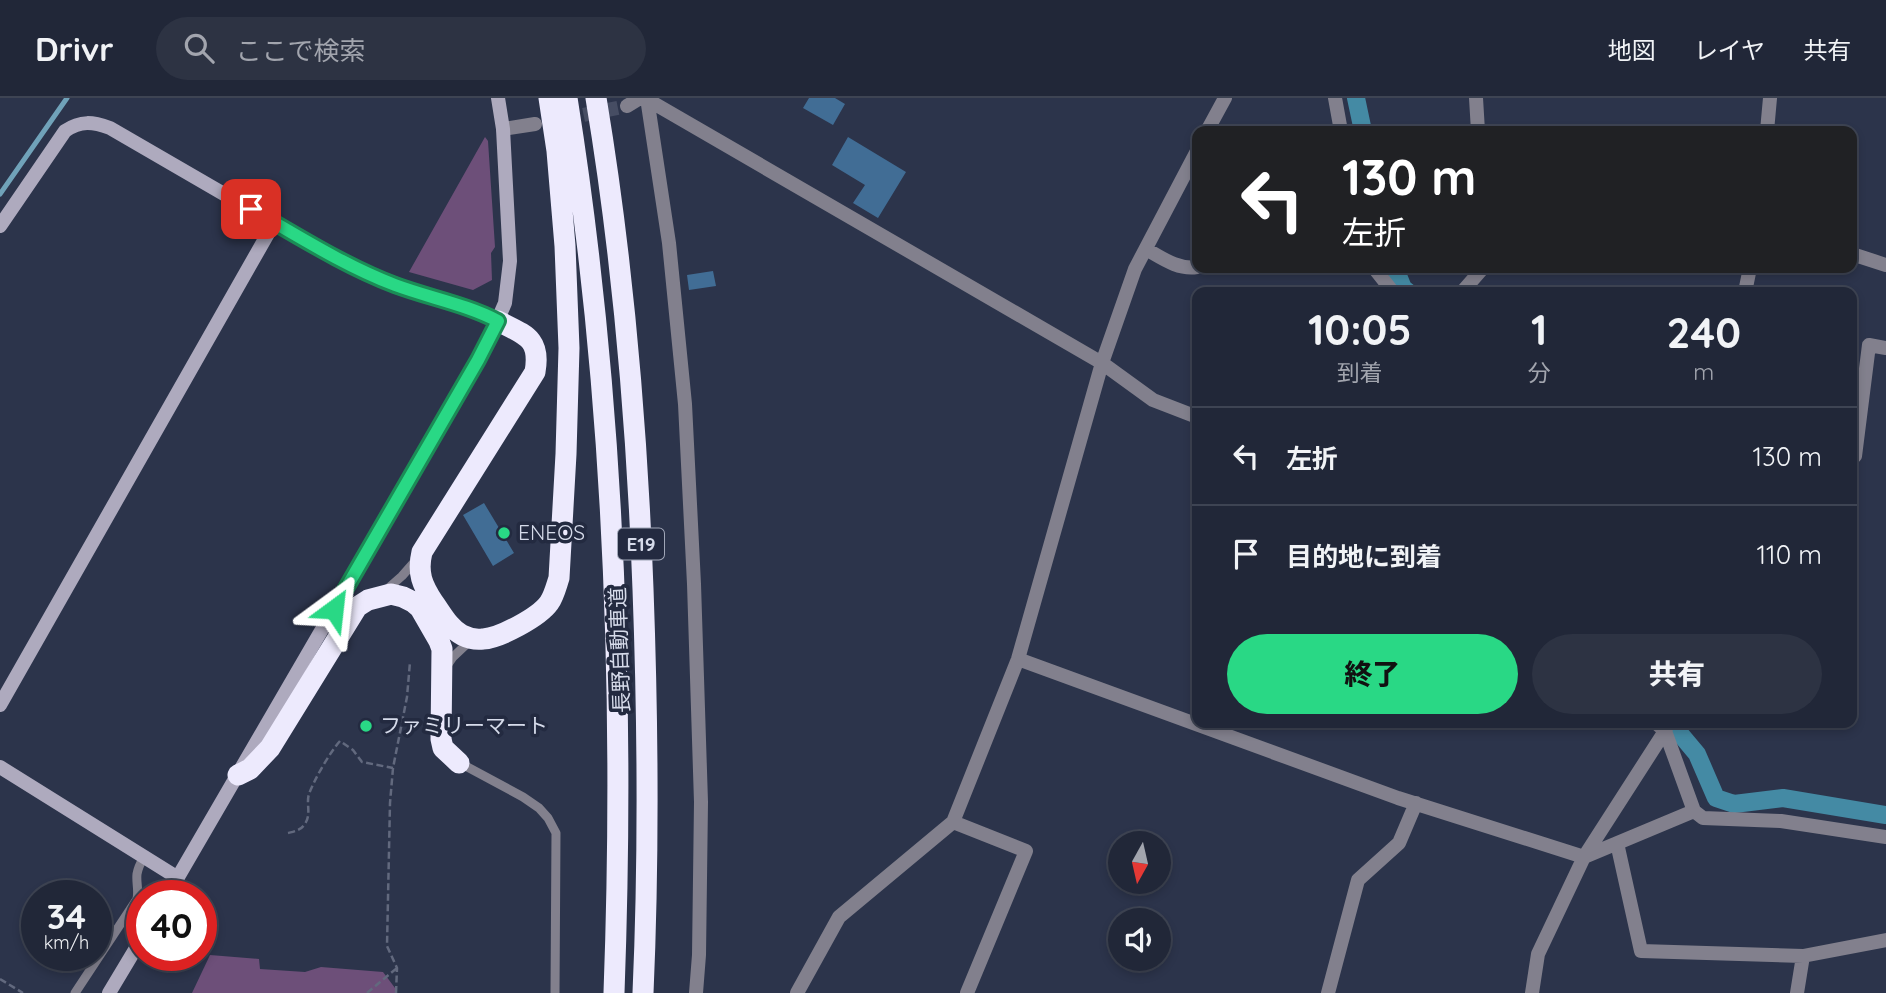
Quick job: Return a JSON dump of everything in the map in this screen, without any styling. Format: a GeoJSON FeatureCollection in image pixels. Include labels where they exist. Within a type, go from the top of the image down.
{"type":"FeatureCollection","features":[{"type":"Feature","properties":{"kind":"highway"},"geometry":{"type":"LineString","coordinates":[[498,321],[533,342],[537,351],[535,372],[422,552],[419,564],[425,589],[454,630],[473,639],[496,636],[539,613],[554,595],[559,578],[569,348],[565,246],[557,151],[549,98]]}},
{"type":"Feature","properties":{"kind":"highway","name":"長野自動車道"},"geometry":{"type":"LineString","coordinates":[[567,98],[587,242],[610,496],[618,738],[618,890],[614,993]]}},
{"type":"Feature","properties":{"kind":"highway","name":"長野自動車道"},"geometry":{"type":"LineString","coordinates":[[596,98],[628,344],[639,496],[648,742],[648,894],[643,993]]}},
{"type":"Feature","properties":{"kind":"highway"},"geometry":{"type":"LineString","coordinates":[[238,775],[250,769],[270,748],[357,607],[368,600],[391,594],[404,597],[420,608],[439,641],[443,659],[441,739],[443,748],[459,763]]}},
{"type":"Feature","properties":{"kind":"street"},"geometry":{"type":"LineString","coordinates":[[0,767],[177,878],[471,373],[498,321],[505,303],[510,261],[503,129],[498,98]]}},
{"type":"Feature","properties":{"kind":"street"},"geometry":{"type":"LineString","coordinates":[[1210,126],[1225,98]]}},
{"type":"Feature","properties":{"kind":"street"},"geometry":{"type":"LineString","coordinates":[[1335,98],[1340,126]]}},
{"type":"Feature","properties":{"kind":"street"},"geometry":{"type":"LineString","coordinates":[[1476,98],[1478,126]]}},
{"type":"Feature","properties":{"kind":"street"},"geometry":{"type":"LineString","coordinates":[[1767,126],[1770,98]]}},
{"type":"Feature","properties":{"kind":"street"},"geometry":{"type":"LineString","coordinates":[[627,106],[645,99]]}},
{"type":"Feature","properties":{"kind":"street"},"geometry":{"type":"LineString","coordinates":[[645,99],[1102,363],[1153,400],[1192,415]]}},
{"type":"Feature","properties":{"kind":"street"},"geometry":{"type":"LineString","coordinates":[[645,99],[669,243],[685,404],[701,802],[696,993]]}},
{"type":"Feature","properties":{"kind":"street"},"geometry":{"type":"LineString","coordinates":[[0,226],[65,131],[83,122],[95,123],[110,128],[365,272],[406,289],[474,309],[498,321]]}},
{"type":"Feature","properties":{"kind":"street"},"geometry":{"type":"LineString","coordinates":[[503,129],[535,124]]}},
{"type":"Feature","properties":{"kind":"street"},"geometry":{"type":"LineString","coordinates":[[797,993],[839,917],[953,822],[1018,659],[1102,363],[1135,269],[1192,161]]}},
{"type":"Feature","properties":{"kind":"street"},"geometry":{"type":"LineString","coordinates":[[0,705],[274,223]]}},
{"type":"Feature","properties":{"kind":"street"},"geometry":{"type":"LineString","coordinates":[[1146,249],[1173,265],[1192,268]]}},
{"type":"Feature","properties":{"kind":"street"},"geometry":{"type":"LineString","coordinates":[[1857,256],[1886,265]]}},
{"type":"Feature","properties":{"kind":"street"},"geometry":{"type":"LineString","coordinates":[[1378,273],[1389,287]]}},
{"type":"Feature","properties":{"kind":"street"},"geometry":{"type":"LineString","coordinates":[[1466,287],[1479,273]]}},
{"type":"Feature","properties":{"kind":"street"},"geometry":{"type":"LineString","coordinates":[[1857,440],[1869,345],[1886,348]]}},
{"type":"Feature","properties":{"kind":"street"},"geometry":{"type":"LineString","coordinates":[[1018,659],[1192,722]]}},
{"type":"Feature","properties":{"kind":"street"},"geometry":{"type":"LineString","coordinates":[[1209,728],[1416,803],[1584,857],[1694,811]]}},
{"type":"Feature","properties":{"kind":"street"},"geometry":{"type":"LineString","coordinates":[[1532,993],[1538,954],[1584,857],[1662,728]]}},
{"type":"Feature","properties":{"kind":"street"},"geometry":{"type":"LineString","coordinates":[[1664,728],[1694,811],[1703,818],[1781,821],[1886,837]]}},
{"type":"Feature","properties":{"kind":"street"},"geometry":{"type":"LineString","coordinates":[[1328,993],[1358,880],[1399,843],[1416,803]]}},
{"type":"Feature","properties":{"kind":"street"},"geometry":{"type":"LineString","coordinates":[[953,822],[1026,852],[967,993]]}},
{"type":"Feature","properties":{"kind":"street"},"geometry":{"type":"LineString","coordinates":[[1617,843],[1641,951],[1803,956],[1886,940]]}},
{"type":"Feature","properties":{"kind":"street"},"geometry":{"type":"LineString","coordinates":[[1797,993],[1803,956]]}},
{"type":"Feature","properties":{"kind":"street"},"geometry":{"type":"LineString","coordinates":[[109,993],[126,965]]}},
{"type":"Feature","properties":{"kind":"lane"},"geometry":{"type":"LineString","coordinates":[[379,596],[402,576],[422,552]]}},
{"type":"Feature","properties":{"kind":"lane"},"geometry":{"type":"LineString","coordinates":[[442,674],[453,657],[473,639]]}},
{"type":"Feature","properties":{"kind":"lane"},"geometry":{"type":"LineString","coordinates":[[459,763],[539,808],[556,833],[555,993]]}},
{"type":"Feature","properties":{"kind":"lane"},"geometry":{"type":"LineString","coordinates":[[75,993],[137,899],[137,871],[144,857]]}},
{"type":"Feature","properties":{"kind":"path"},"geometry":{"type":"LineString","coordinates":[[396,993],[397,968],[387,946],[390,803],[393,768],[411,662]]}},
{"type":"Feature","properties":{"kind":"path"},"geometry":{"type":"LineString","coordinates":[[288,833],[300,830],[307,821],[309,795],[333,748],[340,741],[353,750],[362,762],[393,768]]}},
{"type":"Feature","properties":{"kind":"path"},"geometry":{"type":"LineString","coordinates":[[368,993],[397,968]]}},
{"type":"Feature","properties":{"kind":"path"},"geometry":{"type":"LineString","coordinates":[[0,979],[23,993]]}},
{"type":"Feature","properties":{"kind":"shaded area"},"geometry":{"type":"Polygon","coordinates":[[[485,137],[488,141],[495,247],[491,253],[492,280],[473,290],[409,272],[485,137]]]}},
{"type":"Feature","properties":{"kind":"shaded area"},"geometry":{"type":"Polygon","coordinates":[[[217,956],[259,959],[260,969],[305,972],[321,967],[383,972],[395,988],[395,993],[192,993],[202,971],[217,971],[217,956]]]}},
{"type":"Feature","properties":{"kind":"building"},"geometry":{"type":"Polygon","coordinates":[[[809,98],[835,98],[845,104],[833,125],[803,108],[809,98]]]}},
{"type":"Feature","properties":{"kind":"building"},"geometry":{"type":"Polygon","coordinates":[[[848,137],[906,172],[878,218],[853,203],[865,185],[832,165],[848,137]]]}},
{"type":"Feature","properties":{"kind":"building"},"geometry":{"type":"Polygon","coordinates":[[[713,271],[716,286],[689,290],[687,275],[713,271]]]}},
{"type":"Feature","properties":{"kind":"building"},"geometry":{"type":"Polygon","coordinates":[[[484,503],[514,553],[493,566],[463,515],[484,503]]]}},
{"type":"Feature","properties":{"kind":"waterway"},"geometry":{"type":"LineString","coordinates":[[0,194],[67,98]]}},
{"type":"Feature","properties":{"kind":"waterway"},"geometry":{"type":"LineString","coordinates":[[1356,98],[1362,126]]}},
{"type":"Feature","properties":{"kind":"waterway"},"geometry":{"type":"LineString","coordinates":[[1397,273],[1403,287]]}},
{"type":"Feature","properties":{"kind":"waterway"},"geometry":{"type":"LineString","coordinates":[[1675,728],[1697,754],[1716,798],[1734,804],[1783,798],[1886,815]]}},
{"type":"Feature","properties":{"kind":"tunnel"},"geometry":{"type":"LineString","coordinates":[[563,119],[627,106]]}},
{"type":"Feature","properties":{"kind":"place","name":"ENEOS"},"geometry":{"type":"Point","coordinates":[504,533]}},
{"type":"Feature","properties":{"kind":"place","name":"ファミリーマート"},"geometry":{"type":"Point","coordinates":[366,726]}},
{"type":"Feature","properties":{"kind":"route"},"geometry":{"type":"LineString","coordinates":[[251,209],[365,272],[395,285],[474,309],[498,321],[486,347],[334,609]]}}]}
